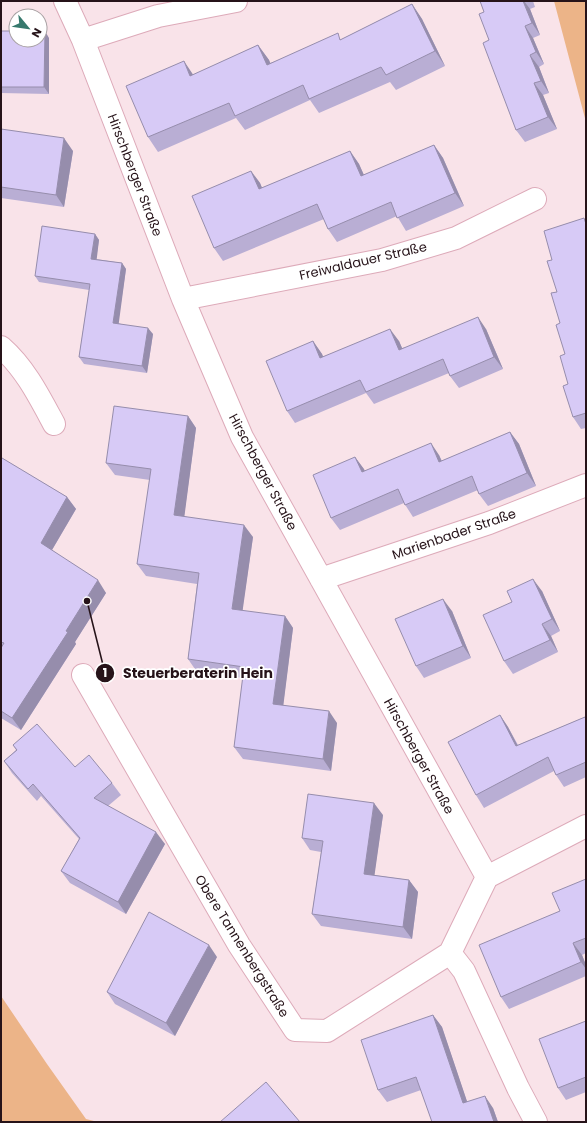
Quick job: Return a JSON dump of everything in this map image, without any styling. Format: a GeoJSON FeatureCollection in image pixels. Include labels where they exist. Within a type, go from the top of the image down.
{"type":"FeatureCollection","features":[{"type":"Feature","properties":{"kind":"street","name":"Hirschberger Straße"},"geometry":{"type":"LineString","coordinates":[[65,1],[83,40],[183,299],[242,437],[487,877]]}},
{"type":"Feature","properties":{"kind":"street"},"geometry":{"type":"LineString","coordinates":[[83,40],[158,16],[236,1]]}},
{"type":"Feature","properties":{"kind":"street","name":"Freiwaldauer Straße"},"geometry":{"type":"LineString","coordinates":[[183,299],[382,260],[456,238],[535,199]]}},
{"type":"Feature","properties":{"kind":"street"},"geometry":{"type":"LineString","coordinates":[[1,347],[9,354],[30,380],[54,424]]}},
{"type":"Feature","properties":{"kind":"street","name":"Marienbader Straße"},"geometry":{"type":"LineString","coordinates":[[321,579],[489,523],[586,485]]}},
{"type":"Feature","properties":{"kind":"street","name":"Obere Tannenbergstraße"},"geometry":{"type":"LineString","coordinates":[[83,676],[239,945],[295,1030],[327,1031],[450,953]]}},
{"type":"Feature","properties":{"kind":"street"},"geometry":{"type":"LineString","coordinates":[[536,1122],[518,1088],[464,971],[450,953],[487,877],[586,826]]}},
{"type":"Feature","properties":{"kind":"shaded area"},"geometry":{"type":"Polygon","coordinates":[[[554,1],[586,1],[586,122],[554,1]]]}},
{"type":"Feature","properties":{"kind":"shaded area"},"geometry":{"type":"Polygon","coordinates":[[[1,996],[86,1119],[98,1122],[1,1122],[1,996]]]}},
{"type":"Feature","properties":{"kind":"building"},"geometry":{"type":"Polygon","coordinates":[[[480,1],[523,1],[532,23],[525,26],[536,52],[530,55],[541,81],[534,83],[548,117],[516,130],[483,43],[489,40],[479,14],[484,12],[480,1]]]}},
{"type":"Feature","properties":{"kind":"building"},"geometry":{"type":"Polygon","coordinates":[[[412,4],[435,51],[386,75],[381,67],[309,99],[303,85],[235,116],[229,103],[148,137],[126,86],[184,61],[190,76],[258,45],[267,65],[338,33],[340,40],[412,4]]]}},
{"type":"Feature","properties":{"kind":"building"},"geometry":{"type":"Polygon","coordinates":[[[1,31],[8,31],[8,48],[45,48],[44,87],[1,87],[1,31]]]}},
{"type":"Feature","properties":{"kind":"building"},"geometry":{"type":"Polygon","coordinates":[[[1,129],[64,138],[56,195],[1,187],[1,129]]]}},
{"type":"Feature","properties":{"kind":"building"},"geometry":{"type":"Polygon","coordinates":[[[434,145],[455,193],[397,218],[391,202],[328,229],[317,204],[214,248],[192,196],[251,171],[259,189],[350,151],[361,176],[434,145]]]}},
{"type":"Feature","properties":{"kind":"building"},"geometry":{"type":"Polygon","coordinates":[[[584,218],[586,224],[586,413],[573,417],[563,386],[568,384],[560,356],[565,354],[556,325],[560,323],[551,293],[557,292],[547,261],[552,260],[544,231],[584,218]]]}},
{"type":"Feature","properties":{"kind":"building"},"geometry":{"type":"Polygon","coordinates":[[[42,226],[95,234],[91,259],[122,263],[113,323],[148,328],[142,366],[79,357],[90,284],[35,276],[42,226]]]}},
{"type":"Feature","properties":{"kind":"building"},"geometry":{"type":"Polygon","coordinates":[[[478,317],[494,357],[450,376],[443,359],[366,392],[360,380],[287,411],[266,361],[313,341],[320,358],[390,329],[399,350],[478,317]]]}},
{"type":"Feature","properties":{"kind":"building"},"geometry":{"type":"Polygon","coordinates":[[[114,406],[188,416],[174,515],[244,525],[232,609],[285,616],[273,704],[329,711],[323,759],[234,747],[244,667],[188,659],[199,573],[137,564],[151,469],[106,463],[114,406]]]}},
{"type":"Feature","properties":{"kind":"building"},"geometry":{"type":"Polygon","coordinates":[[[510,432],[527,473],[479,494],[472,476],[405,505],[398,489],[331,518],[313,475],[355,457],[362,472],[431,443],[439,462],[510,432]]]}},
{"type":"Feature","properties":{"kind":"building"},"geometry":{"type":"Polygon","coordinates":[[[2,458],[67,497],[41,543],[98,580],[66,631],[68,632],[12,718],[1,711],[1,648],[4,643],[1,642],[2,458]]]}},
{"type":"Feature","properties":{"kind":"building"},"geometry":{"type":"Polygon","coordinates":[[[533,579],[552,619],[542,624],[550,640],[504,661],[483,615],[512,602],[507,591],[533,579]]]}},
{"type":"Feature","properties":{"kind":"building"},"geometry":{"type":"Polygon","coordinates":[[[443,599],[463,646],[416,666],[395,619],[443,599]]]}},
{"type":"Feature","properties":{"kind":"building"},"geometry":{"type":"Polygon","coordinates":[[[500,715],[516,746],[585,717],[586,762],[556,775],[548,757],[476,795],[448,742],[500,715]]]}},
{"type":"Feature","properties":{"kind":"building"},"geometry":{"type":"Polygon","coordinates":[[[37,724],[75,767],[89,755],[112,783],[94,798],[156,832],[118,902],[61,871],[80,838],[33,784],[28,789],[4,761],[17,750],[13,745],[37,724]]]}},
{"type":"Feature","properties":{"kind":"building"},"geometry":{"type":"Polygon","coordinates":[[[308,794],[374,803],[364,874],[409,880],[403,927],[312,914],[323,841],[302,838],[308,794]]]}},
{"type":"Feature","properties":{"kind":"building"},"geometry":{"type":"Polygon","coordinates":[[[586,879],[586,938],[573,943],[581,962],[501,997],[479,945],[560,911],[552,893],[586,879]]]}},
{"type":"Feature","properties":{"kind":"building"},"geometry":{"type":"Polygon","coordinates":[[[149,912],[209,945],[166,1023],[107,992],[149,912]]]}},
{"type":"Feature","properties":{"kind":"building"},"geometry":{"type":"Polygon","coordinates":[[[433,1015],[463,1103],[485,1096],[494,1122],[432,1122],[416,1077],[378,1090],[361,1040],[433,1015]]]}},
{"type":"Feature","properties":{"kind":"building"},"geometry":{"type":"Polygon","coordinates":[[[586,1021],[586,1077],[558,1088],[539,1039],[586,1021]]]}},
{"type":"Feature","properties":{"kind":"building"},"geometry":{"type":"Polygon","coordinates":[[[266,1082],[300,1122],[220,1122],[266,1082]]]}},
{"type":"Feature","properties":{"kind":"place","name":"Steuerberaterin Hein"},"geometry":{"type":"Point","coordinates":[87,601]}}]}
